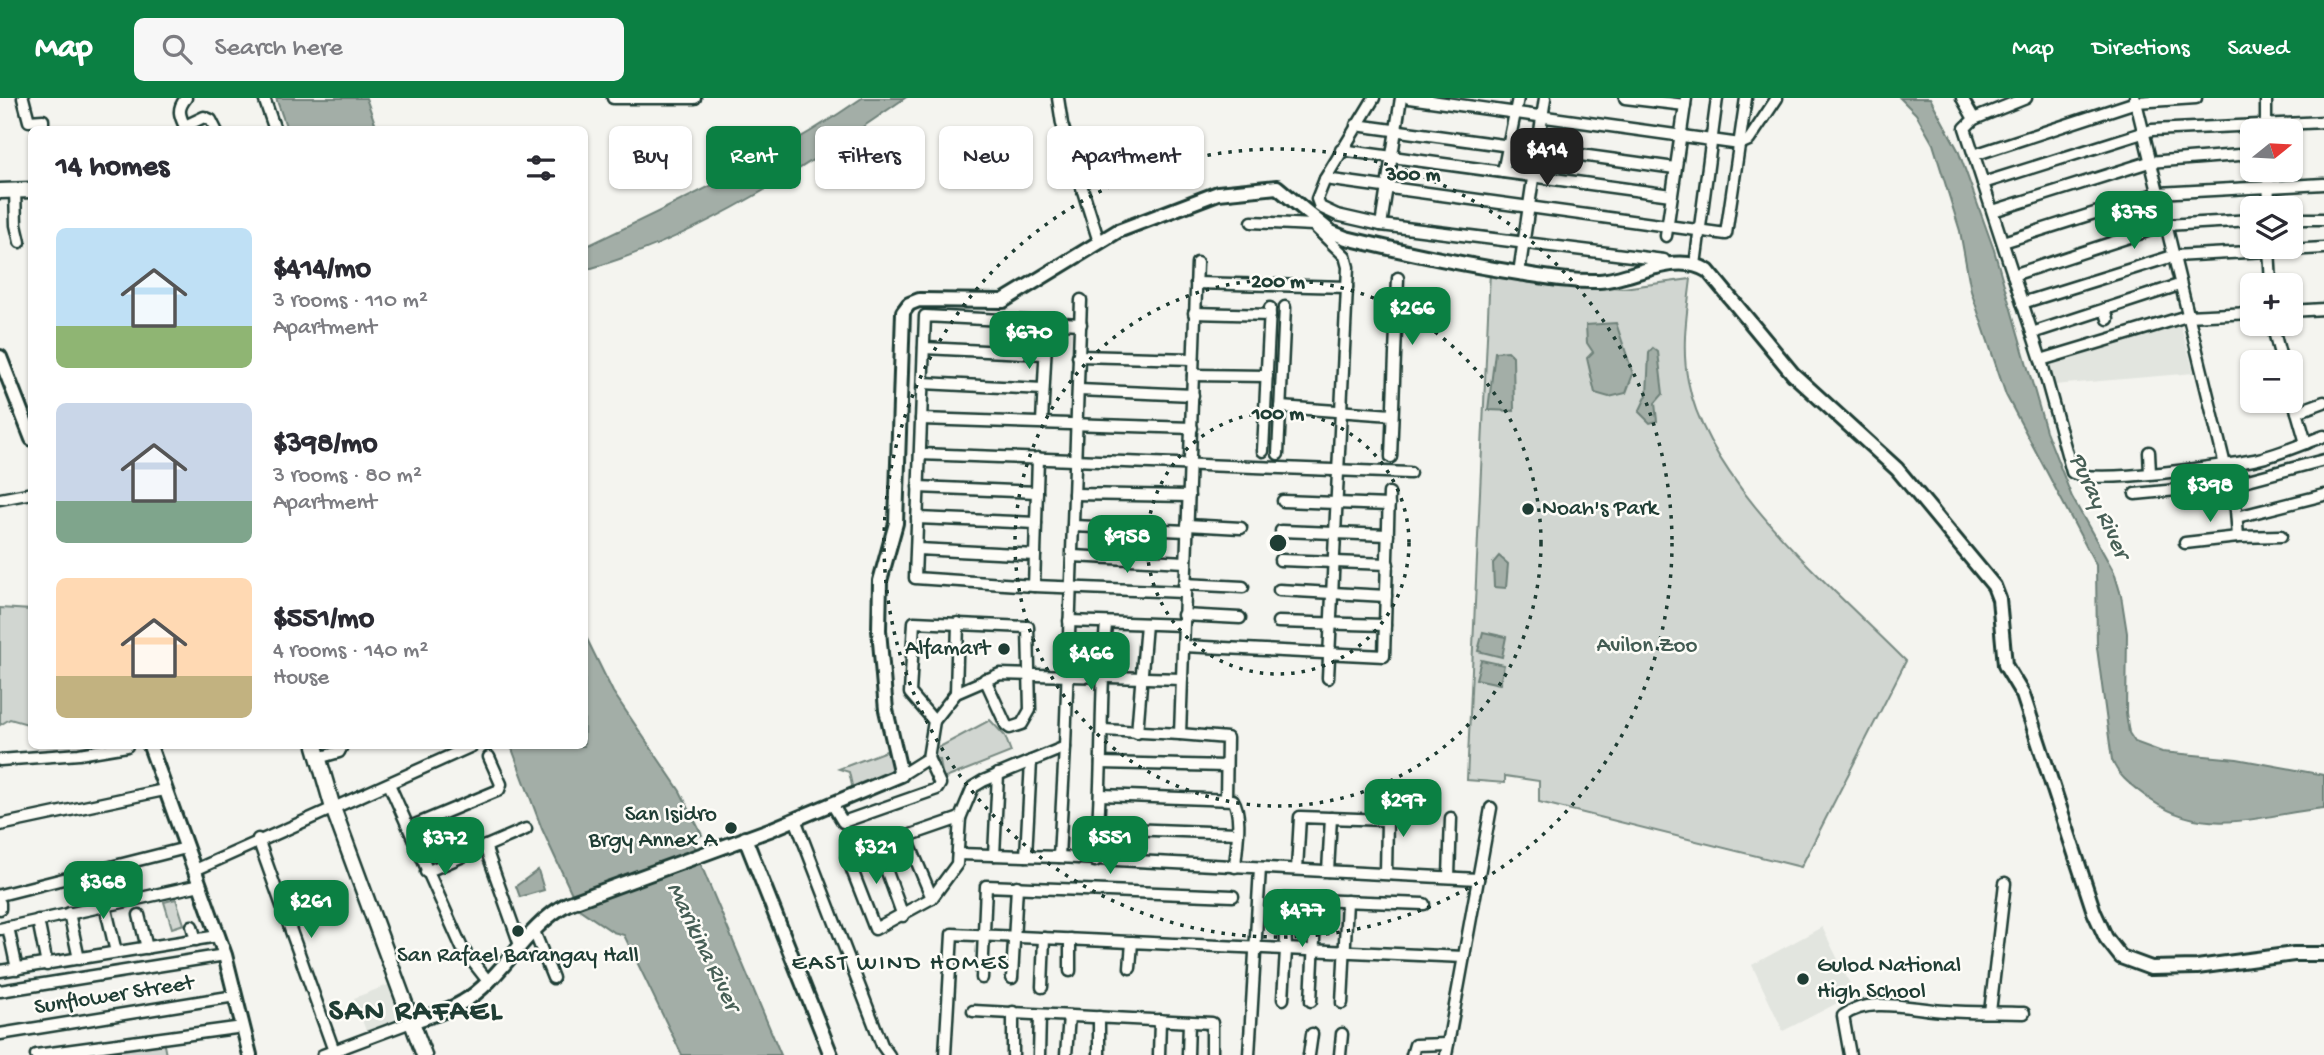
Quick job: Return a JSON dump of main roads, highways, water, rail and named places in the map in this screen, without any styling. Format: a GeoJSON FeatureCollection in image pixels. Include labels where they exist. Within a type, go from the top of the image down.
{"type":"FeatureCollection","features":[{"type":"Feature","properties":{"kind":"main road"},"geometry":{"type":"LineString","coordinates":[[8,191],[28,190]]}},
{"type":"Feature","properties":{"kind":"main road"},"geometry":{"type":"LineString","coordinates":[[316,752],[333,808],[424,1055]]}},
{"type":"Feature","properties":{"kind":"water"},"geometry":{"type":"Polygon","coordinates":[[[276,98],[366,98],[376,126],[286,126],[276,98]]]}},
{"type":"Feature","properties":{"kind":"water"},"geometry":{"type":"Polygon","coordinates":[[[862,98],[905,98],[863,126],[819,126],[862,98]]]}},
{"type":"Feature","properties":{"kind":"water"},"geometry":{"type":"Polygon","coordinates":[[[1900,98],[1930,98],[1958,150],[1994,250],[2046,431],[2072,497],[2114,572],[2127,633],[2126,713],[2129,733],[2135,742],[2162,752],[2237,759],[2324,775],[2324,808],[2231,821],[2188,817],[2166,809],[2144,795],[2125,780],[2115,766],[2097,648],[2096,565],[2006,395],[1971,291],[1960,231],[1933,144],[1916,114],[1900,98]]]}},
{"type":"Feature","properties":{"kind":"water"},"geometry":{"type":"Polygon","coordinates":[[[815,128],[815,158],[801,167],[801,137],[815,128]]]}},
{"type":"Feature","properties":{"kind":"water"},"geometry":{"type":"Polygon","coordinates":[[[706,188],[766,189],[670,239],[588,269],[588,246],[706,188]]]}},
{"type":"Feature","properties":{"kind":"water"},"geometry":{"type":"Polygon","coordinates":[[[1616,323],[1633,374],[1626,393],[1609,397],[1595,393],[1587,358],[1593,352],[1587,343],[1586,325],[1616,323]]]}},
{"type":"Feature","properties":{"kind":"water"},"geometry":{"type":"Polygon","coordinates":[[[1653,348],[1658,352],[1663,394],[1655,403],[1657,421],[1650,423],[1639,412],[1647,395],[1649,353],[1653,348]]]}},
{"type":"Feature","properties":{"kind":"water"},"geometry":{"type":"Polygon","coordinates":[[[1508,351],[1513,356],[1514,411],[1488,410],[1495,352],[1508,351]]]}},
{"type":"Feature","properties":{"kind":"water"},"geometry":{"type":"Polygon","coordinates":[[[1499,556],[1508,564],[1506,588],[1494,587],[1493,563],[1499,556]]]}},
{"type":"Feature","properties":{"kind":"water"},"geometry":{"type":"Polygon","coordinates":[[[1483,632],[1506,637],[1502,657],[1478,651],[1483,632]]]}},
{"type":"Feature","properties":{"kind":"water","name":"Marikina River"},"geometry":{"type":"Polygon","coordinates":[[[588,641],[613,692],[680,791],[702,835],[692,839],[701,865],[781,1055],[682,1055],[624,935],[613,932],[579,909],[542,829],[512,749],[588,749],[588,641]]]}},
{"type":"Feature","properties":{"kind":"water"},"geometry":{"type":"Polygon","coordinates":[[[1481,660],[1504,665],[1500,684],[1476,679],[1481,660]]]}},
{"type":"Feature","properties":{"kind":"water"},"geometry":{"type":"Polygon","coordinates":[[[538,870],[544,890],[520,897],[516,886],[538,870]]]}},
{"type":"Feature","properties":{"kind":"place","name":"Noah's Park"},"geometry":{"type":"Point","coordinates":[1528,509]}},
{"type":"Feature","properties":{"kind":"place","name":"Alfamart"},"geometry":{"type":"Point","coordinates":[1004,649]}},
{"type":"Feature","properties":{"kind":"place","name":"San Isidro Brgy Annex A"},"geometry":{"type":"Point","coordinates":[731,828]}},
{"type":"Feature","properties":{"kind":"place","name":"San Rafael Barangay Hall"},"geometry":{"type":"Point","coordinates":[518,931]}},
{"type":"Feature","properties":{"kind":"place","name":"Gulod National High School"},"geometry":{"type":"Point","coordinates":[1803,979]}},
{"type":"Feature","properties":{"kind":"district","name":"EAST WIND HOMES"},"geometry":{"type":"Point","coordinates":[901,964]}},
{"type":"Feature","properties":{"kind":"district","name":"SAN RAFAEL"},"geometry":{"type":"Point","coordinates":[416,1013]}},
{"type":"Feature","properties":{"kind":"water label","name":"Puray River"},"geometry":{"type":"Point","coordinates":[2098,506]}},
{"type":"Feature","properties":{"kind":"park label","name":"Avilon Zoo"},"geometry":{"type":"Point","coordinates":[1647,646]}}]}
